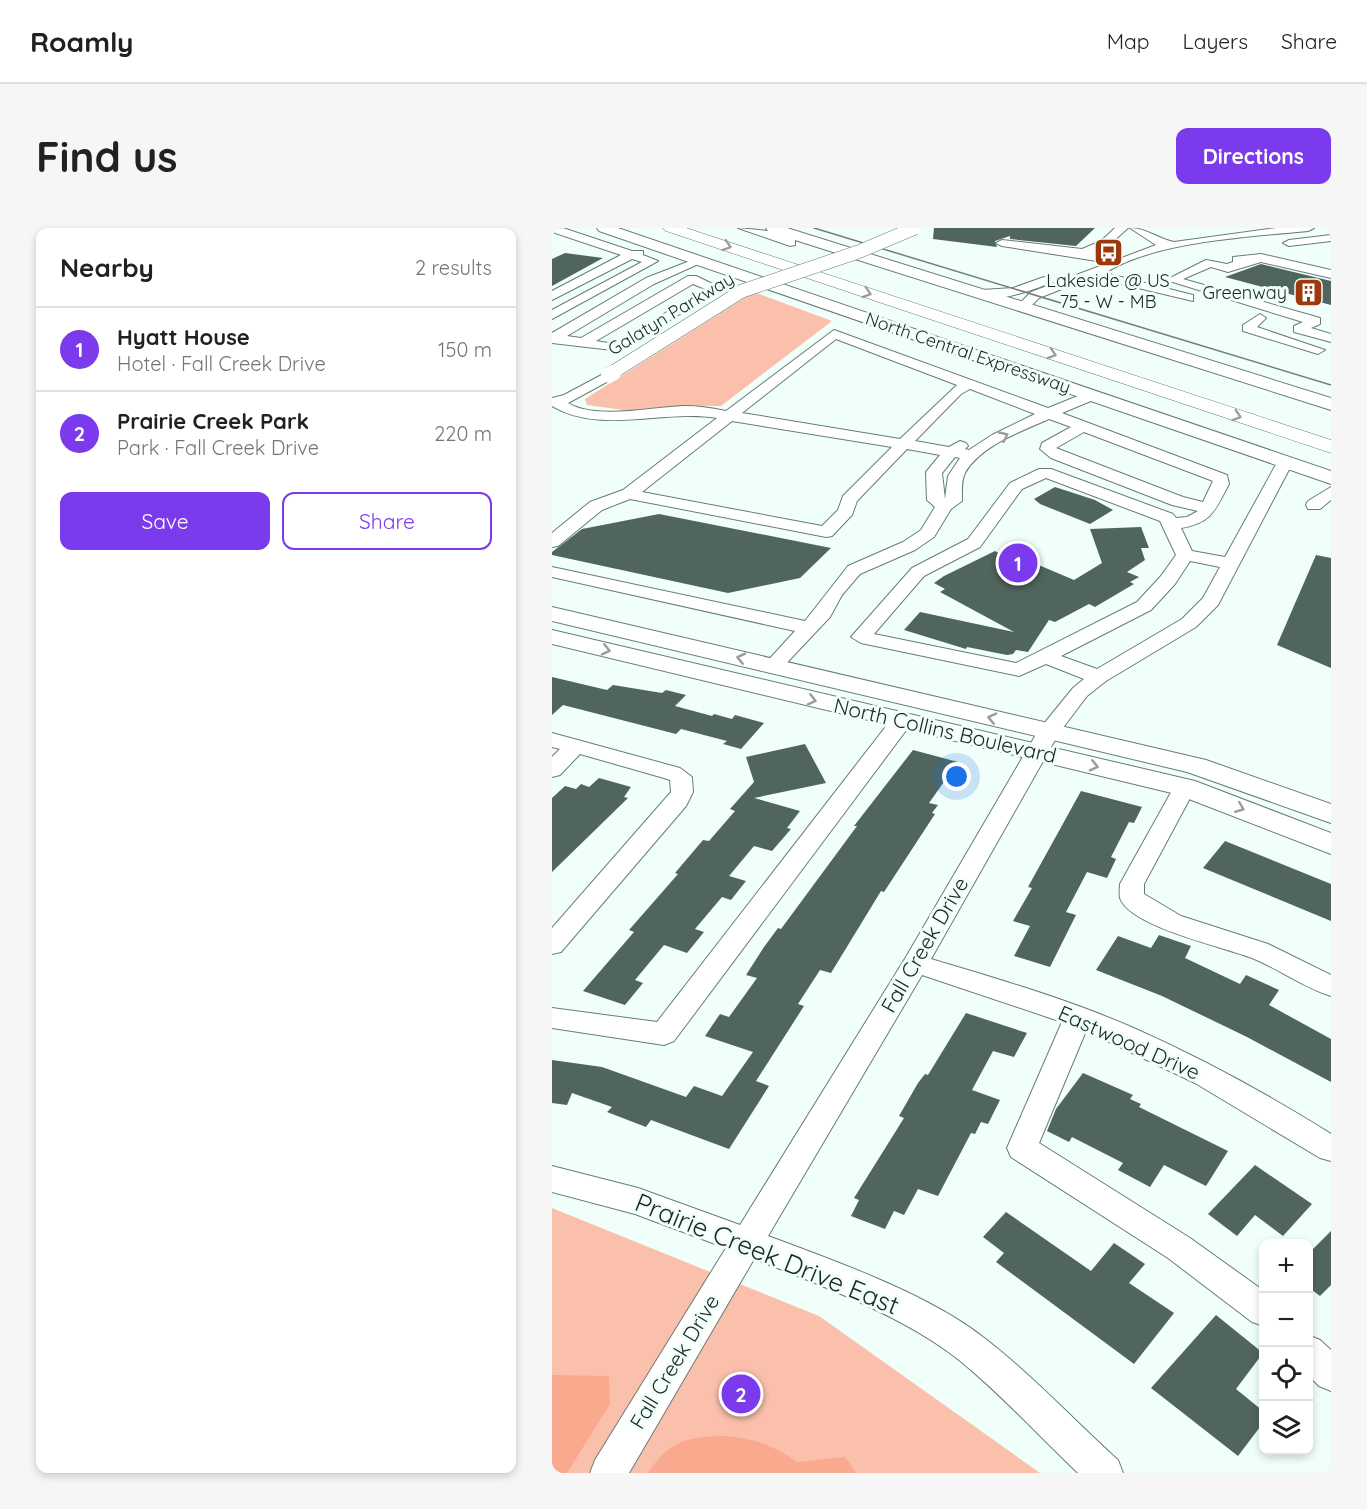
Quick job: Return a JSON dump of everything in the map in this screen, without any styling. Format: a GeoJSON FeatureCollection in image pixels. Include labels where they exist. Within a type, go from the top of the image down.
{"type":"FeatureCollection","features":[{"type":"Feature","properties":{"kind":"highway","name":"North Central Expressway"},"geometry":{"type":"LineString","coordinates":[[671,228],[1331,447]]}},
{"type":"Feature","properties":{"kind":"highway","name":"North Central Expressway"},"geometry":{"type":"LineString","coordinates":[[715,228],[1200,377]]}},
{"type":"Feature","properties":{"kind":"main road","name":"North Central Expressway"},"geometry":{"type":"LineString","coordinates":[[604,228],[1090,391]]}},
{"type":"Feature","properties":{"kind":"main road"},"geometry":{"type":"LineString","coordinates":[[629,228],[1090,391],[1203,426],[1285,462],[1331,478]]}},
{"type":"Feature","properties":{"kind":"main road"},"geometry":{"type":"LineString","coordinates":[[745,228],[1200,377],[1305,396]]}},
{"type":"Feature","properties":{"kind":"main road"},"geometry":{"type":"LineString","coordinates":[[772,228],[794,232],[1331,404]]}},
{"type":"Feature","properties":{"kind":"main road","name":"North Collins Boulevard"},"geometry":{"type":"LineString","coordinates":[[552,614],[773,666],[1043,742],[1185,787],[1331,844]]}},
{"type":"Feature","properties":{"kind":"main road","name":"North Collins Boulevard"},"geometry":{"type":"LineString","coordinates":[[552,638],[902,721],[1196,766],[1331,814]]}},
{"type":"Feature","properties":{"kind":"main road"},"geometry":{"type":"LineString","coordinates":[[755,686],[773,666]]}},
{"type":"Feature","properties":{"kind":"street"},"geometry":{"type":"LineString","coordinates":[[552,228],[651,261],[552,315]]}},
{"type":"Feature","properties":{"kind":"street","name":"Galatyn Parkway"},"geometry":{"type":"LineString","coordinates":[[553,402],[568,399],[609,375],[731,297],[776,279],[841,258],[915,228]]}},
{"type":"Feature","properties":{"kind":"street"},"geometry":{"type":"LineString","coordinates":[[1083,253],[1105,243],[1122,228]]}},
{"type":"Feature","properties":{"kind":"street"},"geometry":{"type":"LineString","coordinates":[[1136,228],[1158,242],[1219,251],[1331,237]]}},
{"type":"Feature","properties":{"kind":"street"},"geometry":{"type":"LineString","coordinates":[[982,294],[1019,291],[1102,259],[1158,242],[1267,228]]}},
{"type":"Feature","properties":{"kind":"street"},"geometry":{"type":"LineString","coordinates":[[1023,307],[1032,297],[1172,245],[1308,228]]}},
{"type":"Feature","properties":{"kind":"street"},"geometry":{"type":"LineString","coordinates":[[1316,228],[1331,237]]}},
{"type":"Feature","properties":{"kind":"street"},"geometry":{"type":"LineString","coordinates":[[554,242],[602,249],[608,247]]}},
{"type":"Feature","properties":{"kind":"street"},"geometry":{"type":"LineString","coordinates":[[552,298],[631,255],[658,247]]}},
{"type":"Feature","properties":{"kind":"street"},"geometry":{"type":"LineString","coordinates":[[1005,247],[1083,253],[1102,259]]}},
{"type":"Feature","properties":{"kind":"street"},"geometry":{"type":"LineString","coordinates":[[1219,251],[1231,259],[1252,258],[1284,262],[1331,274]]}},
{"type":"Feature","properties":{"kind":"street"},"geometry":{"type":"LineString","coordinates":[[1252,258],[1228,268],[1210,263],[1184,275],[1328,314],[1299,329]]}},
{"type":"Feature","properties":{"kind":"street"},"geometry":{"type":"LineString","coordinates":[[553,338],[650,281],[699,261]]}},
{"type":"Feature","properties":{"kind":"street"},"geometry":{"type":"LineString","coordinates":[[1098,272],[1097,275],[1128,281],[1331,338]]}},
{"type":"Feature","properties":{"kind":"street"},"geometry":{"type":"LineString","coordinates":[[553,338],[616,348],[715,288],[692,279],[585,342]]}},
{"type":"Feature","properties":{"kind":"street"},"geometry":{"type":"LineString","coordinates":[[552,298],[604,309]]}},
{"type":"Feature","properties":{"kind":"street"},"geometry":{"type":"LineString","coordinates":[[1260,318],[1248,328],[1331,353]]}},
{"type":"Feature","properties":{"kind":"street"},"geometry":{"type":"LineString","coordinates":[[552,542],[596,506],[629,494],[834,334],[1221,478],[1221,484],[1203,517],[1196,521],[1170,524]]}},
{"type":"Feature","properties":{"kind":"street"},"geometry":{"type":"LineString","coordinates":[[629,494],[826,532],[846,512],[849,500],[956,391],[969,384]]}},
{"type":"Feature","properties":{"kind":"street"},"geometry":{"type":"LineString","coordinates":[[944,506],[936,500],[934,472],[950,453],[974,436],[1034,408],[1090,391]]}},
{"type":"Feature","properties":{"kind":"street"},"geometry":{"type":"LineString","coordinates":[[773,666],[808,628],[854,570],[909,546],[928,533],[944,506],[954,501],[956,474],[970,456],[994,440],[1052,414],[1090,391]]}},
{"type":"Feature","properties":{"kind":"street"},"geometry":{"type":"LineString","coordinates":[[553,402],[562,408],[608,415],[676,409],[970,456]]}},
{"type":"Feature","properties":{"kind":"street"},"geometry":{"type":"LineString","coordinates":[[1085,426],[1050,443],[1048,449],[1057,455],[1179,501],[1208,508]]}},
{"type":"Feature","properties":{"kind":"street","name":"Fall Creek Drive"},"geometry":{"type":"LineString","coordinates":[[608,1473],[915,964],[1043,742],[1080,692],[1099,677],[1189,623],[1211,601],[1285,462]]}},
{"type":"Feature","properties":{"kind":"street"},"geometry":{"type":"LineString","coordinates":[[1045,471],[1167,518],[1185,555],[1168,580],[1144,606],[1019,670],[861,637],[918,572],[974,543],[1016,486],[1045,471]]}},
{"type":"Feature","properties":{"kind":"street"},"geometry":{"type":"LineString","coordinates":[[1314,505],[1331,492]]}},
{"type":"Feature","properties":{"kind":"street"},"geometry":{"type":"LineString","coordinates":[[1185,555],[1232,564]]}},
{"type":"Feature","properties":{"kind":"street"},"geometry":{"type":"LineString","coordinates":[[552,572],[808,628]]}},
{"type":"Feature","properties":{"kind":"street"},"geometry":{"type":"LineString","coordinates":[[1045,657],[1099,677]]}},
{"type":"Feature","properties":{"kind":"street"},"geometry":{"type":"LineString","coordinates":[[552,1018],[664,1034],[902,721]]}},
{"type":"Feature","properties":{"kind":"street"},"geometry":{"type":"LineString","coordinates":[[552,740],[672,773],[681,777],[682,792],[678,801],[552,945]]}},
{"type":"Feature","properties":{"kind":"street"},"geometry":{"type":"LineString","coordinates":[[552,770],[576,746]]}},
{"type":"Feature","properties":{"kind":"street"},"geometry":{"type":"LineString","coordinates":[[1185,787],[1132,884],[1132,897],[1140,907],[1158,916],[1259,952],[1331,986]]}},
{"type":"Feature","properties":{"kind":"street","name":"Eastwood Drive"},"geometry":{"type":"LineString","coordinates":[[915,964],[1078,1018],[1126,1037],[1261,1104],[1331,1149]]}},
{"type":"Feature","properties":{"kind":"street"},"geometry":{"type":"LineString","coordinates":[[1078,1018],[1022,1148],[1179,1248],[1259,1308]]}},
{"type":"Feature","properties":{"kind":"street","name":"Prairie Creek Drive East"},"geometry":{"type":"LineString","coordinates":[[552,1179],[638,1201],[853,1285],[922,1318],[970,1348],[1105,1473]]}},
{"type":"Feature","properties":{"kind":"street"},"geometry":{"type":"LineString","coordinates":[[1313,1356],[1331,1374]]}},
{"type":"Feature","properties":{"kind":"shaded area"},"geometry":{"type":"Polygon","coordinates":[[[754,292],[832,321],[721,406],[671,406],[631,411],[587,405],[585,399],[754,292]]]}},
{"type":"Feature","properties":{"kind":"shaded area"},"geometry":{"type":"Polygon","coordinates":[[[552,1208],[819,1316],[1040,1473],[552,1473],[552,1208]]]}},
{"type":"Feature","properties":{"kind":"shaded area"},"geometry":{"type":"Polygon","coordinates":[[[552,1375],[609,1376],[610,1404],[567,1473],[552,1473],[552,1375]]]}},
{"type":"Feature","properties":{"kind":"shaded area"},"geometry":{"type":"Polygon","coordinates":[[[723,1436],[762,1443],[797,1462],[845,1457],[856,1473],[648,1473],[671,1447],[689,1440],[723,1436]]]}},
{"type":"Feature","properties":{"kind":"building"},"geometry":{"type":"Polygon","coordinates":[[[934,228],[1095,228],[1076,246],[1010,239],[1010,236],[995,241],[997,247],[933,239],[934,228]]]}},
{"type":"Feature","properties":{"kind":"building"},"geometry":{"type":"Polygon","coordinates":[[[565,253],[603,258],[552,286],[552,259],[565,253]]]}},
{"type":"Feature","properties":{"kind":"building","name":"Greenway"},"geometry":{"type":"Polygon","coordinates":[[[1261,264],[1331,281],[1331,305],[1225,277],[1261,264]]]}},
{"type":"Feature","properties":{"kind":"building"},"geometry":{"type":"Polygon","coordinates":[[[1055,487],[1095,500],[1113,510],[1090,524],[1040,504],[1034,499],[1055,487]]]}},
{"type":"Feature","properties":{"kind":"building"},"geometry":{"type":"Polygon","coordinates":[[[659,514],[831,548],[800,578],[728,593],[552,555],[552,552],[582,529],[659,514]]]}},
{"type":"Feature","properties":{"kind":"building"},"geometry":{"type":"Polygon","coordinates":[[[1141,527],[1149,548],[1141,548],[1145,560],[1127,572],[1139,577],[1130,582],[1134,584],[1095,607],[1089,604],[1055,622],[1049,620],[1028,652],[1016,650],[1013,654],[1007,655],[967,647],[966,649],[904,630],[920,612],[1014,632],[940,592],[945,589],[934,583],[995,551],[1000,554],[1008,550],[1014,553],[1020,550],[1039,560],[1034,563],[1074,580],[1102,563],[1090,529],[1141,527]]]}},
{"type":"Feature","properties":{"kind":"building"},"geometry":{"type":"Polygon","coordinates":[[[1316,555],[1331,558],[1331,668],[1277,645],[1316,555]]]}},
{"type":"Feature","properties":{"kind":"building"},"geometry":{"type":"Polygon","coordinates":[[[552,677],[607,690],[613,685],[662,693],[666,690],[686,695],[675,706],[712,716],[714,714],[732,719],[735,715],[764,723],[741,749],[723,744],[727,741],[681,729],[676,734],[563,705],[552,715],[552,677]]]}},
{"type":"Feature","properties":{"kind":"building"},"geometry":{"type":"Polygon","coordinates":[[[805,744],[826,783],[754,798],[800,811],[787,828],[791,829],[772,851],[754,846],[729,876],[746,881],[731,900],[722,897],[695,929],[704,932],[687,953],[664,945],[635,980],[643,983],[625,1005],[583,991],[634,932],[629,930],[678,874],[675,873],[703,840],[709,841],[735,811],[730,809],[754,782],[746,757],[805,744]]]}},
{"type":"Feature","properties":{"kind":"building"},"geometry":{"type":"Polygon","coordinates":[[[913,750],[958,762],[929,803],[938,805],[932,813],[935,814],[884,892],[881,891],[831,973],[820,970],[798,1004],[804,1006],[756,1081],[769,1086],[729,1149],[651,1120],[646,1127],[607,1112],[612,1107],[572,1093],[567,1105],[552,1103],[552,1060],[602,1067],[686,1097],[694,1086],[722,1096],[753,1052],[705,1036],[720,1014],[729,1017],[757,978],[746,975],[764,947],[778,928],[781,929],[857,826],[854,826],[913,750]]]}},
{"type":"Feature","properties":{"kind":"building"},"geometry":{"type":"Polygon","coordinates":[[[599,778],[631,787],[624,797],[628,798],[552,872],[552,798],[565,786],[576,789],[581,784],[589,787],[599,778]]]}},
{"type":"Feature","properties":{"kind":"building"},"geometry":{"type":"Polygon","coordinates":[[[1081,791],[1142,807],[1134,823],[1129,822],[1111,857],[1116,859],[1107,878],[1087,872],[1066,912],[1076,915],[1050,967],[1014,956],[1030,926],[1013,921],[1032,888],[1028,887],[1081,791]]]}},
{"type":"Feature","properties":{"kind":"building"},"geometry":{"type":"Polygon","coordinates":[[[1225,841],[1331,884],[1331,921],[1203,868],[1225,841]]]}},
{"type":"Feature","properties":{"kind":"building"},"geometry":{"type":"Polygon","coordinates":[[[1159,935],[1191,946],[1185,958],[1240,984],[1246,975],[1279,990],[1269,1005],[1331,1039],[1331,1082],[1247,1037],[1162,996],[1096,970],[1118,936],[1151,948],[1159,935]]]}},
{"type":"Feature","properties":{"kind":"building"},"geometry":{"type":"Polygon","coordinates":[[[966,1013],[1027,1033],[1014,1057],[993,1051],[972,1090],[1000,1100],[988,1124],[981,1122],[975,1134],[971,1133],[938,1196],[918,1189],[904,1215],[894,1211],[885,1229],[851,1216],[859,1200],[854,1198],[904,1118],[899,1116],[918,1083],[925,1074],[928,1075],[966,1013]]]}},
{"type":"Feature","properties":{"kind":"building"},"geometry":{"type":"Polygon","coordinates":[[[1083,1073],[1133,1095],[1130,1099],[1141,1104],[1139,1107],[1228,1151],[1206,1186],[1164,1165],[1150,1187],[1118,1170],[1123,1163],[1072,1137],[1069,1142],[1047,1131],[1056,1109],[1083,1073]]]}},
{"type":"Feature","properties":{"kind":"building"},"geometry":{"type":"Polygon","coordinates":[[[1255,1165],[1312,1204],[1283,1236],[1255,1215],[1237,1236],[1208,1214],[1255,1165]]]}},
{"type":"Feature","properties":{"kind":"building"},"geometry":{"type":"Polygon","coordinates":[[[1006,1212],[1091,1271],[1114,1243],[1145,1264],[1129,1283],[1174,1313],[1134,1364],[996,1262],[1004,1253],[983,1237],[1006,1212]]]}},
{"type":"Feature","properties":{"kind":"building"},"geometry":{"type":"Polygon","coordinates":[[[1331,1231],[1331,1285],[1320,1296],[1313,1291],[1313,1249],[1331,1231]]]}},
{"type":"Feature","properties":{"kind":"building"},"geometry":{"type":"Polygon","coordinates":[[[1216,1315],[1259,1350],[1259,1358],[1236,1389],[1259,1408],[1259,1428],[1238,1456],[1151,1388],[1216,1315]]]}},
{"type":"Feature","properties":{"kind":"tram line"},"geometry":{"type":"LineString","coordinates":[[814,228],[1331,385]]}},
{"type":"Feature","properties":{"kind":"place","name":"Lakeside @ US 75 - W - MB"},"geometry":{"type":"Point","coordinates":[1108,252]}},
{"type":"Feature","properties":{"kind":"place","name":"Greenway"},"geometry":{"type":"Point","coordinates":[1308,293]}},
{"type":"Feature","properties":{"kind":"place","name":"Hyatt House"},"geometry":{"type":"Point","coordinates":[1018,563]}},
{"type":"Feature","properties":{"kind":"place","name":"Prairie Creek Park"},"geometry":{"type":"Point","coordinates":[741,1394]}}]}
